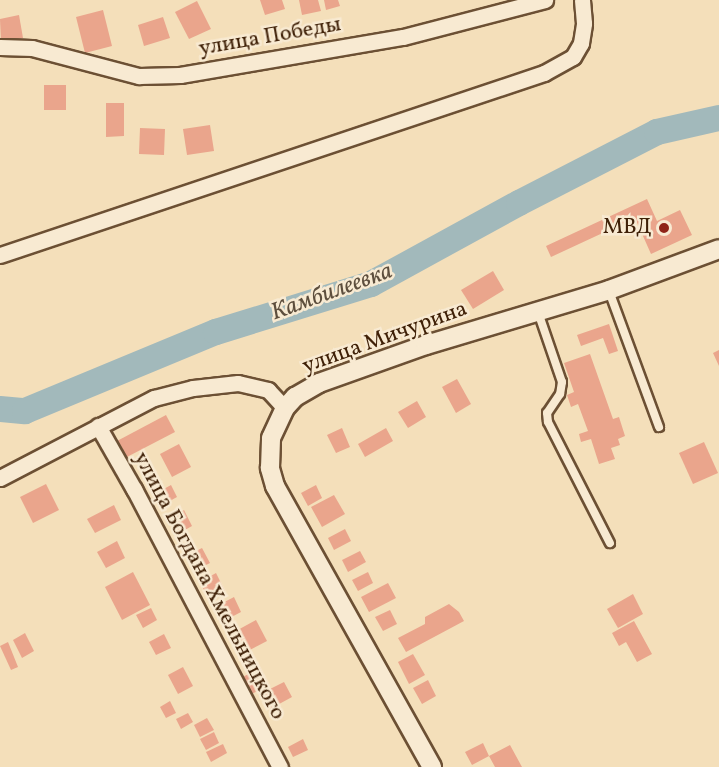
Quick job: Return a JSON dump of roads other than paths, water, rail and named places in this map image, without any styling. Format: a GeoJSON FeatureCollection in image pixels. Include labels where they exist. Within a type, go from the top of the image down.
{"type":"FeatureCollection","features":[{"type":"Feature","properties":{"kind":"street","name":"улица Победы"},"geometry":{"type":"LineString","coordinates":[[0,47],[32,48],[139,76],[180,75],[403,37],[545,0]]}},
{"type":"Feature","properties":{"kind":"street"},"geometry":{"type":"LineString","coordinates":[[0,255],[544,73],[573,57],[581,43],[584,23],[582,0]]}},
{"type":"Feature","properties":{"kind":"street","name":"улица Мичурина"},"geometry":{"type":"LineString","coordinates":[[432,767],[275,486],[270,468],[271,438],[285,408],[295,397],[319,383],[426,345],[609,290],[719,249]]}},
{"type":"Feature","properties":{"kind":"street"},"geometry":{"type":"LineString","coordinates":[[0,478],[154,398],[193,388],[238,383],[267,390],[285,408]]}},
{"type":"Feature","properties":{"kind":"street","name":"улица Богдана Хмельницкого"},"geometry":{"type":"LineString","coordinates":[[98,426],[134,489],[280,767]]}},
{"type":"Feature","properties":{"kind":"lane"},"geometry":{"type":"LineString","coordinates":[[609,290],[659,427]]}},
{"type":"Feature","properties":{"kind":"lane"},"geometry":{"type":"LineString","coordinates":[[538,312],[562,382],[560,394],[548,413],[548,422],[610,543]]}},
{"type":"Feature","properties":{"kind":"waterway","name":"Камбилеевка"},"geometry":{"type":"LineString","coordinates":[[0,409],[25,411],[216,332],[371,284],[519,203],[657,132],[719,118]]}},
{"type":"Feature","properties":{"kind":"place","name":"МВД"},"geometry":{"type":"Point","coordinates":[664,228]}}]}
